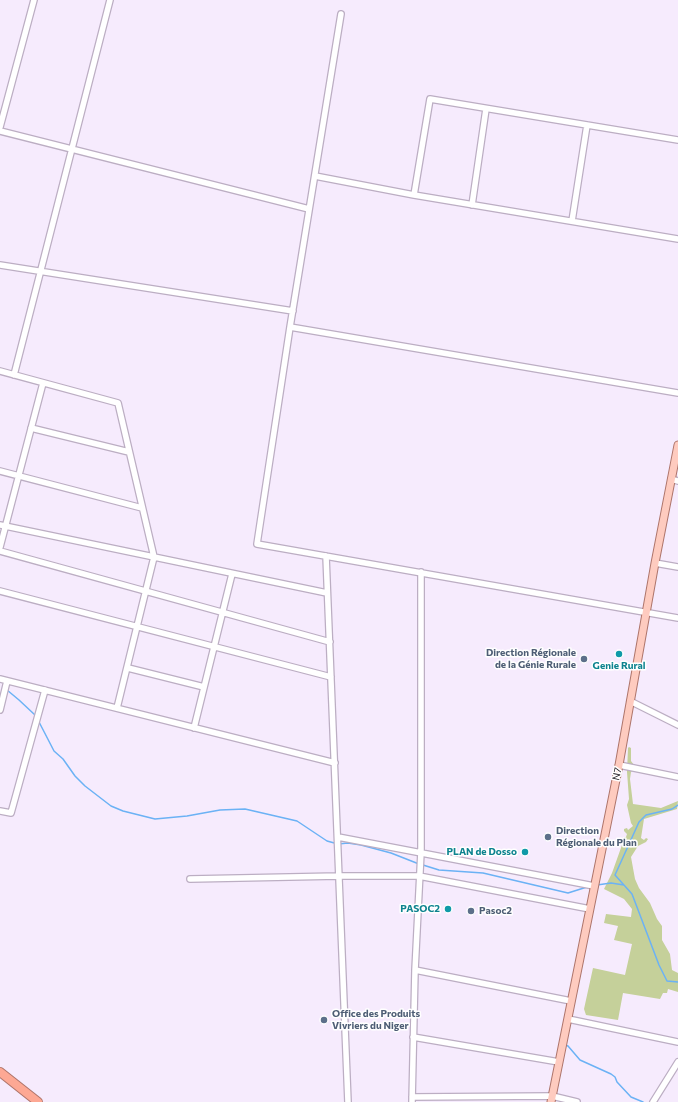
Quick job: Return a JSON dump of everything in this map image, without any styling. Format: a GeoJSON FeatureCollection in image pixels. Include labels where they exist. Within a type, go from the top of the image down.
{"type":"FeatureCollection","features":[{"type":"Feature","properties":{"kind":"highway"},"geometry":{"type":"LineString","coordinates":[[0,1072],[38,1102]]}},
{"type":"Feature","properties":{"kind":"main road","name":"N7"},"geometry":{"type":"LineString","coordinates":[[552,1099],[619,765],[655,563],[675,480],[678,445]]}},
{"type":"Feature","properties":{"kind":"street"},"geometry":{"type":"LineString","coordinates":[[0,127],[34,0]]}},
{"type":"Feature","properties":{"kind":"street"},"geometry":{"type":"LineString","coordinates":[[14,375],[110,0]]}},
{"type":"Feature","properties":{"kind":"street"},"geometry":{"type":"LineString","coordinates":[[341,14],[292,311],[256,544],[678,618]]}},
{"type":"Feature","properties":{"kind":"street"},"geometry":{"type":"LineString","coordinates":[[414,195],[430,99],[678,140]]}},
{"type":"Feature","properties":{"kind":"street"},"geometry":{"type":"LineString","coordinates":[[472,205],[486,109]]}},
{"type":"Feature","properties":{"kind":"street"},"geometry":{"type":"LineString","coordinates":[[572,221],[587,125]]}},
{"type":"Feature","properties":{"kind":"street"},"geometry":{"type":"LineString","coordinates":[[0,130],[309,209]]}},
{"type":"Feature","properties":{"kind":"street"},"geometry":{"type":"LineString","coordinates":[[314,176],[414,195],[678,239]]}},
{"type":"Feature","properties":{"kind":"street"},"geometry":{"type":"LineString","coordinates":[[0,265],[292,311]]}},
{"type":"Feature","properties":{"kind":"street"},"geometry":{"type":"LineString","coordinates":[[290,327],[678,393]]}},
{"type":"Feature","properties":{"kind":"street"},"geometry":{"type":"LineString","coordinates":[[0,371],[118,403],[154,557],[117,708]]}},
{"type":"Feature","properties":{"kind":"street"},"geometry":{"type":"LineString","coordinates":[[0,547],[3,526],[43,383]]}},
{"type":"Feature","properties":{"kind":"street"},"geometry":{"type":"LineString","coordinates":[[31,428],[129,452]]}},
{"type":"Feature","properties":{"kind":"street"},"geometry":{"type":"LineString","coordinates":[[0,471],[142,508]]}},
{"type":"Feature","properties":{"kind":"street"},"geometry":{"type":"LineString","coordinates":[[3,526],[328,594]]}},
{"type":"Feature","properties":{"kind":"street"},"geometry":{"type":"LineString","coordinates":[[0,551],[330,642]]}},
{"type":"Feature","properties":{"kind":"street"},"geometry":{"type":"LineString","coordinates":[[326,556],[348,1102]]}},
{"type":"Feature","properties":{"kind":"street"},"geometry":{"type":"LineString","coordinates":[[655,563],[678,567]]}},
{"type":"Feature","properties":{"kind":"street"},"geometry":{"type":"LineString","coordinates":[[421,572],[421,852],[415,970],[412,1099],[552,1099],[577,1102]]}},
{"type":"Feature","properties":{"kind":"street"},"geometry":{"type":"LineString","coordinates":[[194,728],[232,574]]}},
{"type":"Feature","properties":{"kind":"street"},"geometry":{"type":"LineString","coordinates":[[0,591],[331,677]]}},
{"type":"Feature","properties":{"kind":"street"},"geometry":{"type":"LineString","coordinates":[[128,668],[204,687]]}},
{"type":"Feature","properties":{"kind":"street"},"geometry":{"type":"LineString","coordinates":[[0,679],[335,763]]}},
{"type":"Feature","properties":{"kind":"street"},"geometry":{"type":"LineString","coordinates":[[0,710],[7,681]]}},
{"type":"Feature","properties":{"kind":"street"},"geometry":{"type":"LineString","coordinates":[[0,811],[11,813],[45,690]]}},
{"type":"Feature","properties":{"kind":"street"},"geometry":{"type":"LineString","coordinates":[[630,702],[678,725]]}},
{"type":"Feature","properties":{"kind":"street"},"geometry":{"type":"LineString","coordinates":[[619,765],[678,777]]}},
{"type":"Feature","properties":{"kind":"street"},"geometry":{"type":"LineString","coordinates":[[338,837],[594,886]]}},
{"type":"Feature","properties":{"kind":"street"},"geometry":{"type":"LineString","coordinates":[[190,879],[420,876],[590,909]]}},
{"type":"Feature","properties":{"kind":"street"},"geometry":{"type":"LineString","coordinates":[[415,970],[572,1000]]}},
{"type":"Feature","properties":{"kind":"street"},"geometry":{"type":"LineString","coordinates":[[568,1019],[678,1042]]}},
{"type":"Feature","properties":{"kind":"street"},"geometry":{"type":"LineString","coordinates":[[413,1037],[559,1062]]}},
{"type":"Feature","properties":{"kind":"street"},"geometry":{"type":"LineString","coordinates":[[653,1102],[678,1062]]}},
{"type":"Feature","properties":{"kind":"green space"},"geometry":{"type":"Polygon","coordinates":[[[629,747],[631,748],[631,761],[634,765],[630,779],[633,804],[661,808],[678,801],[677,809],[644,819],[641,838],[644,840],[646,838],[648,839],[646,842],[638,846],[631,857],[635,879],[639,888],[650,903],[662,926],[662,940],[670,954],[672,970],[678,973],[678,992],[668,989],[667,993],[663,993],[660,999],[623,993],[618,1020],[586,1015],[584,1009],[593,968],[625,975],[632,944],[614,940],[618,926],[604,923],[606,914],[631,917],[632,909],[624,899],[604,889],[612,873],[622,845],[625,842],[624,837],[626,837],[627,834],[624,829],[627,828],[628,830],[633,826],[627,805],[629,799],[627,772],[629,747]]]}},
{"type":"Feature","properties":{"kind":"waterway"},"geometry":{"type":"LineString","coordinates":[[7,690],[35,715]]}},
{"type":"Feature","properties":{"kind":"waterway"},"geometry":{"type":"LineString","coordinates":[[38,720],[54,751],[63,759],[75,776],[85,786],[111,806],[123,811],[155,819],[187,816],[220,810],[245,809],[297,821],[327,841],[338,844],[348,843],[361,845],[391,853],[419,864]]}},
{"type":"Feature","properties":{"kind":"waterway"},"geometry":{"type":"LineString","coordinates":[[678,805],[672,809],[646,815],[639,822],[615,875],[632,894],[659,965],[667,981],[678,982]]}},
{"type":"Feature","properties":{"kind":"waterway"},"geometry":{"type":"LineString","coordinates":[[423,865],[439,870],[483,873],[568,893],[587,887]]}},
{"type":"Feature","properties":{"kind":"waterway"},"geometry":{"type":"LineString","coordinates":[[597,885],[611,883],[624,885]]}},
{"type":"Feature","properties":{"kind":"waterway"},"geometry":{"type":"LineString","coordinates":[[565,1045],[568,1046],[580,1060],[611,1074],[631,1097],[643,1102]]}},
{"type":"Feature","properties":{"kind":"place","name":"Genie Rural"},"geometry":{"type":"Point","coordinates":[619,654]}},
{"type":"Feature","properties":{"kind":"place","name":"Direction Régionale de la Génie Rurale"},"geometry":{"type":"Point","coordinates":[584,659]}},
{"type":"Feature","properties":{"kind":"place","name":"Direction Régionale du Plan"},"geometry":{"type":"Point","coordinates":[548,837]}},
{"type":"Feature","properties":{"kind":"place","name":"PLAN de Dosso"},"geometry":{"type":"Point","coordinates":[525,852]}},
{"type":"Feature","properties":{"kind":"place","name":"PASOC2"},"geometry":{"type":"Point","coordinates":[448,909]}},
{"type":"Feature","properties":{"kind":"place","name":"Pasoc2"},"geometry":{"type":"Point","coordinates":[471,911]}},
{"type":"Feature","properties":{"kind":"place","name":"Office des Produits Vivriers du Niger"},"geometry":{"type":"Point","coordinates":[324,1020]}}]}
